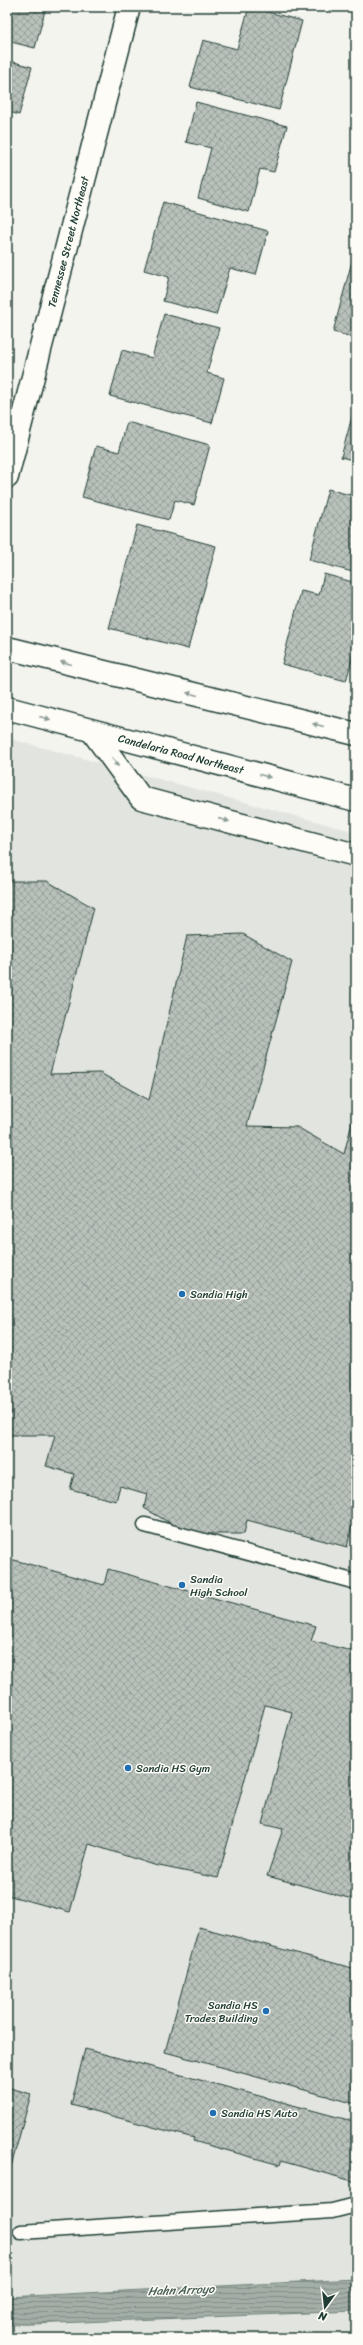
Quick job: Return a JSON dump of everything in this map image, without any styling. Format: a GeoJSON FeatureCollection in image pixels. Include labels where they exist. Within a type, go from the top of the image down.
{"type":"FeatureCollection","features":[{"type":"Feature","properties":{"kind":"street","name":"Tennessee Street Northeast"},"geometry":{"type":"LineString","coordinates":[[7,477],[129,7]]}},
{"type":"Feature","properties":{"kind":"street"},"geometry":{"type":"LineString","coordinates":[[7,648],[356,734]]}},
{"type":"Feature","properties":{"kind":"street","name":"Candelaria Road Northeast"},"geometry":{"type":"LineString","coordinates":[[7,708],[356,800]]}},
{"type":"Feature","properties":{"kind":"street"},"geometry":{"type":"LineString","coordinates":[[92,731],[141,798],[356,855]]}},
{"type":"Feature","properties":{"kind":"lane"},"geometry":{"type":"LineString","coordinates":[[145,1524],[356,1582]]}},
{"type":"Feature","properties":{"kind":"lane"},"geometry":{"type":"LineString","coordinates":[[21,2232],[332,2212],[356,2205]]}},
{"type":"Feature","properties":{"kind":"shaded area","name":"Sandia High School"},"geometry":{"type":"Polygon","coordinates":[[[7,738],[356,832],[356,2338],[7,2338],[7,738]]]}},
{"type":"Feature","properties":{"kind":"water","name":"Hahn Arroyo"},"geometry":{"type":"Polygon","coordinates":[[[356,2279],[356,2311],[7,2325],[7,2297],[356,2279]]]}},
{"type":"Feature","properties":{"kind":"building"},"geometry":{"type":"Polygon","coordinates":[[[7,7],[46,7],[35,48],[7,41],[7,7]]]}},
{"type":"Feature","properties":{"kind":"building"},"geometry":{"type":"Polygon","coordinates":[[[249,7],[302,21],[279,110],[190,87],[203,40],[237,49],[249,7]]]}},
{"type":"Feature","properties":{"kind":"building"},"geometry":{"type":"Polygon","coordinates":[[[7,60],[32,67],[19,115],[7,111],[7,60]]]}},
{"type":"Feature","properties":{"kind":"building"},"geometry":{"type":"Polygon","coordinates":[[[196,102],[287,126],[274,172],[260,169],[249,212],[198,198],[211,148],[186,142],[196,102]]]}},
{"type":"Feature","properties":{"kind":"building"},"geometry":{"type":"Polygon","coordinates":[[[163,202],[268,231],[256,275],[230,268],[216,315],[163,301],[169,277],[144,270],[163,202]]]}},
{"type":"Feature","properties":{"kind":"building"},"geometry":{"type":"Polygon","coordinates":[[[355,250],[356,251],[356,338],[333,332],[355,250]]]}},
{"type":"Feature","properties":{"kind":"building"},"geometry":{"type":"Polygon","coordinates":[[[164,314],[219,328],[207,373],[224,378],[212,423],[110,396],[122,350],[152,358],[164,314]]]}},
{"type":"Feature","properties":{"kind":"building"},"geometry":{"type":"Polygon","coordinates":[[[356,402],[356,461],[341,457],[356,402]]]}},
{"type":"Feature","properties":{"kind":"building"},"geometry":{"type":"Polygon","coordinates":[[[127,422],[210,445],[194,505],[175,500],[169,520],[82,497],[96,446],[119,452],[127,422]]]}},
{"type":"Feature","properties":{"kind":"building"},"geometry":{"type":"Polygon","coordinates":[[[356,475],[356,573],[309,560],[328,489],[350,495],[356,475]]]}},
{"type":"Feature","properties":{"kind":"building"},"geometry":{"type":"Polygon","coordinates":[[[137,525],[216,546],[188,649],[109,628],[137,525]]]}},
{"type":"Feature","properties":{"kind":"building"},"geometry":{"type":"Polygon","coordinates":[[[324,574],[356,583],[356,645],[346,681],[282,664],[301,591],[319,595],[324,574]]]}},
{"type":"Feature","properties":{"kind":"building","name":"Sandia High"},"geometry":{"type":"Polygon","coordinates":[[[7,881],[47,881],[94,908],[50,1074],[100,1073],[149,1100],[187,936],[243,934],[292,962],[247,1126],[297,1127],[344,1154],[356,1107],[356,1523],[353,1522],[347,1547],[247,1520],[244,1534],[189,1534],[144,1508],[147,1494],[120,1486],[116,1501],[70,1489],[74,1474],[46,1466],[55,1435],[7,1435],[7,881]]]}},
{"type":"Feature","properties":{"kind":"building","name":"Sandia HS Gym"},"geometry":{"type":"Polygon","coordinates":[[[7,1558],[104,1585],[108,1569],[316,1626],[311,1641],[356,1652],[356,1900],[267,1876],[283,1829],[262,1824],[292,1712],[265,1705],[218,1878],[154,1865],[89,1844],[70,1912],[7,1895],[7,1558]]]}},
{"type":"Feature","properties":{"kind":"building","name":"Sandia HS Trades Building"},"geometry":{"type":"Polygon","coordinates":[[[199,1927],[356,1969],[356,2104],[165,2052],[199,1927]]]}},
{"type":"Feature","properties":{"kind":"building","name":"Sandia HS Auto"},"geometry":{"type":"Polygon","coordinates":[[[85,2049],[356,2122],[356,2182],[281,2161],[280,2165],[193,2141],[194,2138],[71,2105],[85,2049]]]}},
{"type":"Feature","properties":{"kind":"building"},"geometry":{"type":"Polygon","coordinates":[[[7,2087],[31,2094],[7,2181],[7,2087]]]}},
{"type":"Feature","properties":{"kind":"place","name":"Sandia High"},"geometry":{"type":"Point","coordinates":[182,1294]}},
{"type":"Feature","properties":{"kind":"place","name":"Sandia High School"},"geometry":{"type":"Point","coordinates":[182,1585]}},
{"type":"Feature","properties":{"kind":"place","name":"Sandia HS Gym"},"geometry":{"type":"Point","coordinates":[128,1768]}},
{"type":"Feature","properties":{"kind":"place","name":"Sandia HS Trades Building"},"geometry":{"type":"Point","coordinates":[266,2011]}},
{"type":"Feature","properties":{"kind":"place","name":"Sandia HS Auto"},"geometry":{"type":"Point","coordinates":[213,2113]}}]}
